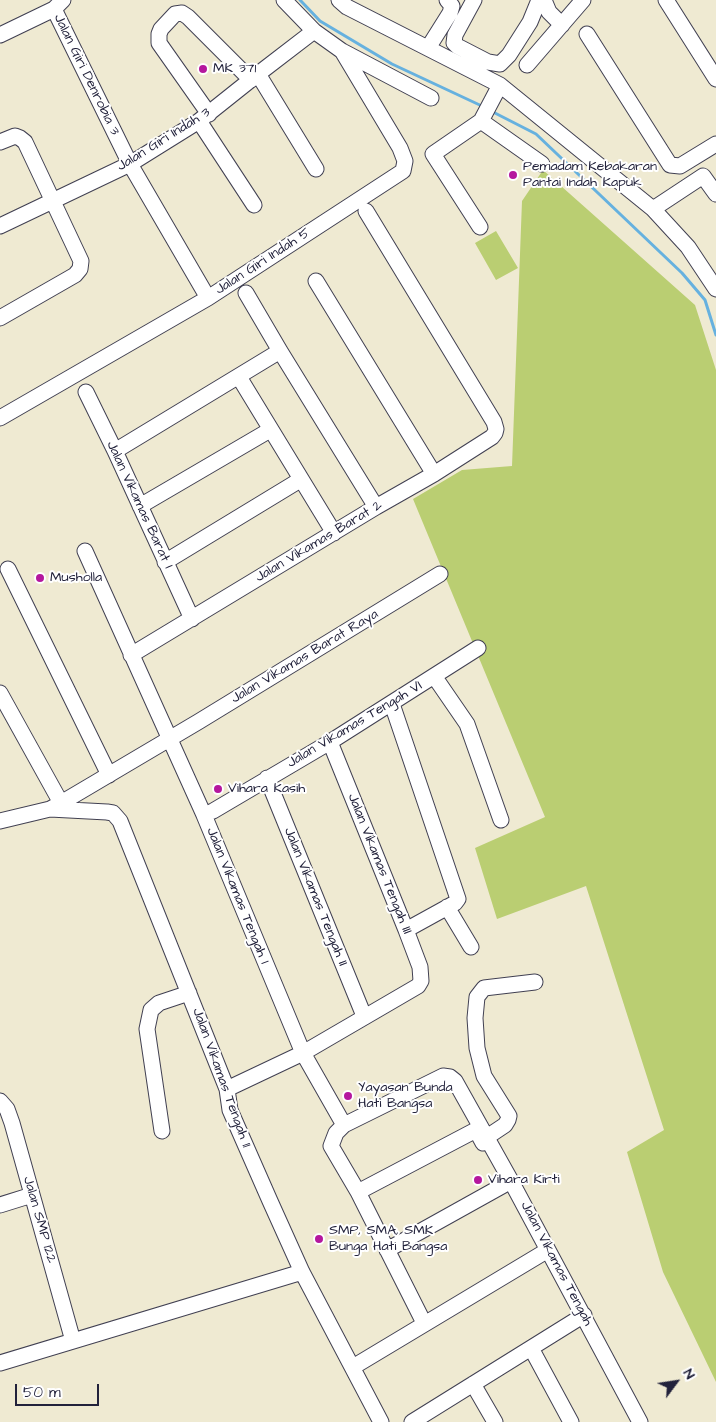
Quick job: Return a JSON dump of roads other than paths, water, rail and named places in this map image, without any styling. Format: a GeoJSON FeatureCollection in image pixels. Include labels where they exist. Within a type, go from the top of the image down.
{"type":"FeatureCollection","features":[{"type":"Feature","properties":{"kind":"street","name":"Jalan Giri Indah 5"},"geometry":{"type":"LineString","coordinates":[[284,0],[314,31],[342,51],[432,98]]}},
{"type":"Feature","properties":{"kind":"street"},"geometry":{"type":"LineString","coordinates":[[339,0],[500,85],[653,208],[688,247],[716,289]]}},
{"type":"Feature","properties":{"kind":"street"},"geometry":{"type":"LineString","coordinates":[[428,48],[450,13],[452,6],[447,0]]}},
{"type":"Feature","properties":{"kind":"street"},"geometry":{"type":"LineString","coordinates":[[474,0],[455,35],[454,43],[488,62],[500,64],[509,55],[530,22],[539,0]]}},
{"type":"Feature","properties":{"kind":"street"},"geometry":{"type":"LineString","coordinates":[[544,0],[549,12],[562,25]]}},
{"type":"Feature","properties":{"kind":"street"},"geometry":{"type":"LineString","coordinates":[[527,66],[583,0]]}},
{"type":"Feature","properties":{"kind":"street"},"geometry":{"type":"LineString","coordinates":[[666,0],[716,79]]}},
{"type":"Feature","properties":{"kind":"street"},"geometry":{"type":"LineString","coordinates":[[0,35],[59,5]]}},
{"type":"Feature","properties":{"kind":"street","name":"Jalan Giri Denrobia 3"},"geometry":{"type":"LineString","coordinates":[[59,5],[130,164],[208,298]]}},
{"type":"Feature","properties":{"kind":"street"},"geometry":{"type":"LineString","coordinates":[[254,205],[159,43],[161,29],[175,14],[182,13],[188,17],[254,77],[316,169]]}},
{"type":"Feature","properties":{"kind":"street","name":"Jalan Giri Indah 3"},"geometry":{"type":"LineString","coordinates":[[0,226],[130,164],[204,117],[314,31]]}},
{"type":"Feature","properties":{"kind":"street"},"geometry":{"type":"LineString","coordinates":[[586,34],[670,165],[680,166],[716,144]]}},
{"type":"Feature","properties":{"kind":"street","name":"Jalan Giri Indah 5"},"geometry":{"type":"LineString","coordinates":[[0,418],[208,298],[404,171],[406,161],[400,148],[342,51]]}},
{"type":"Feature","properties":{"kind":"street"},"geometry":{"type":"LineString","coordinates":[[480,227],[433,154],[482,118],[500,85]]}},
{"type":"Feature","properties":{"kind":"street"},"geometry":{"type":"LineString","coordinates":[[482,118],[542,164]]}},
{"type":"Feature","properties":{"kind":"street"},"geometry":{"type":"LineString","coordinates":[[0,318],[75,275],[80,269],[81,261],[25,142],[17,137],[5,140]]}},
{"type":"Feature","properties":{"kind":"street"},"geometry":{"type":"LineString","coordinates":[[653,208],[702,176],[716,194]]}},
{"type":"Feature","properties":{"kind":"street","name":"Jalan Vikamas Barat 2"},"geometry":{"type":"LineString","coordinates":[[131,655],[434,474],[492,437],[496,429],[494,422],[366,212]]}},
{"type":"Feature","properties":{"kind":"street"},"geometry":{"type":"LineString","coordinates":[[316,281],[434,474]]}},
{"type":"Feature","properties":{"kind":"street"},"geometry":{"type":"LineString","coordinates":[[246,293],[376,507]]}},
{"type":"Feature","properties":{"kind":"street"},"geometry":{"type":"LineString","coordinates":[[115,451],[280,351]]}},
{"type":"Feature","properties":{"kind":"street"},"geometry":{"type":"LineString","coordinates":[[239,376],[300,480],[334,533]]}},
{"type":"Feature","properties":{"kind":"street","name":"Jalan Vikamas Barat 1"},"geometry":{"type":"LineString","coordinates":[[86,392],[192,619]]}},
{"type":"Feature","properties":{"kind":"street"},"geometry":{"type":"LineString","coordinates":[[140,506],[270,430]]}},
{"type":"Feature","properties":{"kind":"street"},"geometry":{"type":"LineString","coordinates":[[165,562],[300,480]]}},
{"type":"Feature","properties":{"kind":"street"},"geometry":{"type":"LineString","coordinates":[[85,552],[170,739]]}},
{"type":"Feature","properties":{"kind":"street"},"geometry":{"type":"LineString","coordinates":[[8,569],[109,775]]}},
{"type":"Feature","properties":{"kind":"street","name":"Jalan Vikamas Barat Raya"},"geometry":{"type":"LineString","coordinates":[[56,806],[170,739],[440,574]]}},
{"type":"Feature","properties":{"kind":"street","name":"Jalan Vikamas Tengah VI"},"geometry":{"type":"LineString","coordinates":[[204,814],[213,811],[330,742],[478,648]]}},
{"type":"Feature","properties":{"kind":"street"},"geometry":{"type":"LineString","coordinates":[[434,676],[467,724],[501,820]]}},
{"type":"Feature","properties":{"kind":"street"},"geometry":{"type":"LineString","coordinates":[[0,693],[56,806],[0,821]]}},
{"type":"Feature","properties":{"kind":"street"},"geometry":{"type":"LineString","coordinates":[[392,704],[458,894],[455,903],[406,930]]}},
{"type":"Feature","properties":{"kind":"street","name":"Jalan Vikamas Tengah 1"},"geometry":{"type":"LineString","coordinates":[[170,739],[204,814],[303,1053],[344,1125]]}},
{"type":"Feature","properties":{"kind":"street","name":"Jalan Vikamas Tengah III"},"geometry":{"type":"LineString","coordinates":[[330,742],[420,967],[421,981],[418,986],[364,1016]]}},
{"type":"Feature","properties":{"kind":"street","name":"Jalan Vikamas Tengah II"},"geometry":{"type":"LineString","coordinates":[[267,778],[364,1016]]}},
{"type":"Feature","properties":{"kind":"street","name":"Jalan Vikamas Tengah 11"},"geometry":{"type":"LineString","coordinates":[[56,806],[107,812],[114,814],[120,821],[227,1089],[230,1110],[302,1272],[381,1422]]}},
{"type":"Feature","properties":{"kind":"street"},"geometry":{"type":"LineString","coordinates":[[447,907],[471,947]]}},
{"type":"Feature","properties":{"kind":"street"},"geometry":{"type":"LineString","coordinates":[[358,1192],[474,1130],[486,1141],[505,1125],[509,1116],[484,1076],[477,1048],[475,1018],[477,998],[484,988],[535,982]]}},
{"type":"Feature","properties":{"kind":"street"},"geometry":{"type":"LineString","coordinates":[[162,1131],[147,1029],[151,1010],[159,1003],[189,994]]}},
{"type":"Feature","properties":{"kind":"street"},"geometry":{"type":"LineString","coordinates":[[227,1089],[303,1053],[364,1016]]}},
{"type":"Feature","properties":{"kind":"street","name":"Jalan Vikamas Tengah"},"geometry":{"type":"LineString","coordinates":[[344,1125],[443,1076],[450,1077],[455,1081],[486,1141],[512,1181],[640,1422]]}},
{"type":"Feature","properties":{"kind":"street","name":"Jalan SMP 122"},"geometry":{"type":"LineString","coordinates":[[0,1101],[7,1109],[12,1123],[72,1342]]}},
{"type":"Feature","properties":{"kind":"street"},"geometry":{"type":"LineString","coordinates":[[344,1125],[336,1133],[331,1146],[358,1192],[424,1323]]}},
{"type":"Feature","properties":{"kind":"street"},"geometry":{"type":"LineString","coordinates":[[387,1250],[512,1181]]}},
{"type":"Feature","properties":{"kind":"street"},"geometry":{"type":"LineString","coordinates":[[0,1205],[32,1195]]}},
{"type":"Feature","properties":{"kind":"street"},"geometry":{"type":"LineString","coordinates":[[353,1367],[548,1250]]}},
{"type":"Feature","properties":{"kind":"street"},"geometry":{"type":"LineString","coordinates":[[0,1363],[302,1272]]}},
{"type":"Feature","properties":{"kind":"street"},"geometry":{"type":"LineString","coordinates":[[422,1420],[473,1384],[584,1315]]}},
{"type":"Feature","properties":{"kind":"street"},"geometry":{"type":"LineString","coordinates":[[531,1348],[571,1422]]}},
{"type":"Feature","properties":{"kind":"street"},"geometry":{"type":"LineString","coordinates":[[473,1384],[495,1422]]}},
{"type":"Feature","properties":{"kind":"waterway"},"geometry":{"type":"LineString","coordinates":[[300,0],[320,21],[392,64],[484,107]]}},
{"type":"Feature","properties":{"kind":"waterway"},"geometry":{"type":"LineString","coordinates":[[491,111],[536,134],[682,273],[705,300],[716,335]]}},
{"type":"Feature","properties":{"kind":"place","name":"MK 371"},"geometry":{"type":"Point","coordinates":[203,69]}},
{"type":"Feature","properties":{"kind":"place","name":"Pemadam Kebakaran Pantai Indah Kapuk"},"geometry":{"type":"Point","coordinates":[513,175]}},
{"type":"Feature","properties":{"kind":"place","name":"Musholla"},"geometry":{"type":"Point","coordinates":[40,578]}},
{"type":"Feature","properties":{"kind":"place","name":"Vihara Kasih"},"geometry":{"type":"Point","coordinates":[218,789]}},
{"type":"Feature","properties":{"kind":"place","name":"Yayasan Bunda Hati Bangsa"},"geometry":{"type":"Point","coordinates":[348,1096]}},
{"type":"Feature","properties":{"kind":"place","name":"Vihara Kirti"},"geometry":{"type":"Point","coordinates":[478,1180]}},
{"type":"Feature","properties":{"kind":"place","name":"SMP, SMA, SMK Bunga Hati Bangsa"},"geometry":{"type":"Point","coordinates":[319,1239]}}]}
